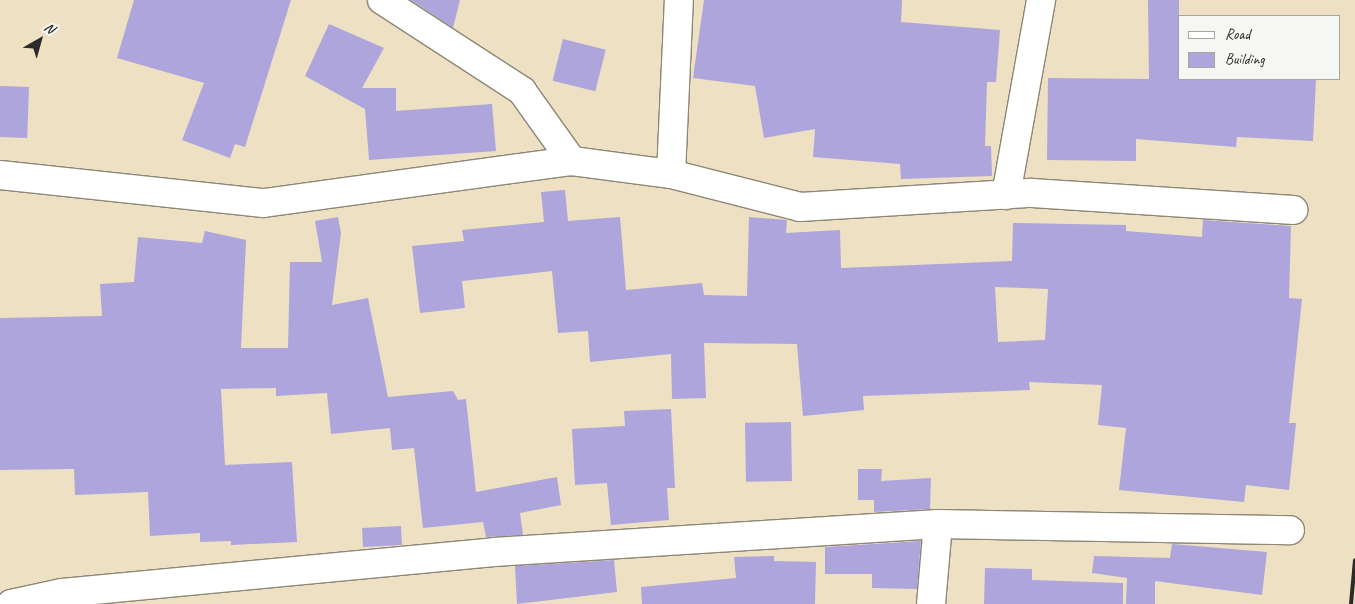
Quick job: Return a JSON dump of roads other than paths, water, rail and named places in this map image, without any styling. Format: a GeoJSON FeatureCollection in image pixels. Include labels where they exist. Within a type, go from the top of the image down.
{"type":"FeatureCollection","features":[{"type":"Feature","properties":{"kind":"street"},"geometry":{"type":"LineString","coordinates":[[382,0],[522,91],[572,161]]}},
{"type":"Feature","properties":{"kind":"street"},"geometry":{"type":"LineString","coordinates":[[671,174],[679,0]]}},
{"type":"Feature","properties":{"kind":"street"},"geometry":{"type":"LineString","coordinates":[[1006,195],[1041,0]]}},
{"type":"Feature","properties":{"kind":"street"},"geometry":{"type":"LineString","coordinates":[[0,175],[264,203],[572,161],[671,174],[800,207],[1006,195],[1293,210]]}},
{"type":"Feature","properties":{"kind":"street"},"geometry":{"type":"LineString","coordinates":[[12,604],[62,593],[494,552],[938,524],[1290,530]]}},
{"type":"Feature","properties":{"kind":"street"},"geometry":{"type":"LineString","coordinates":[[931,604],[938,524]]}},
{"type":"Feature","properties":{"kind":"railway"},"geometry":{"type":"LineString","coordinates":[[1351,604],[1355,560]]}}]}
